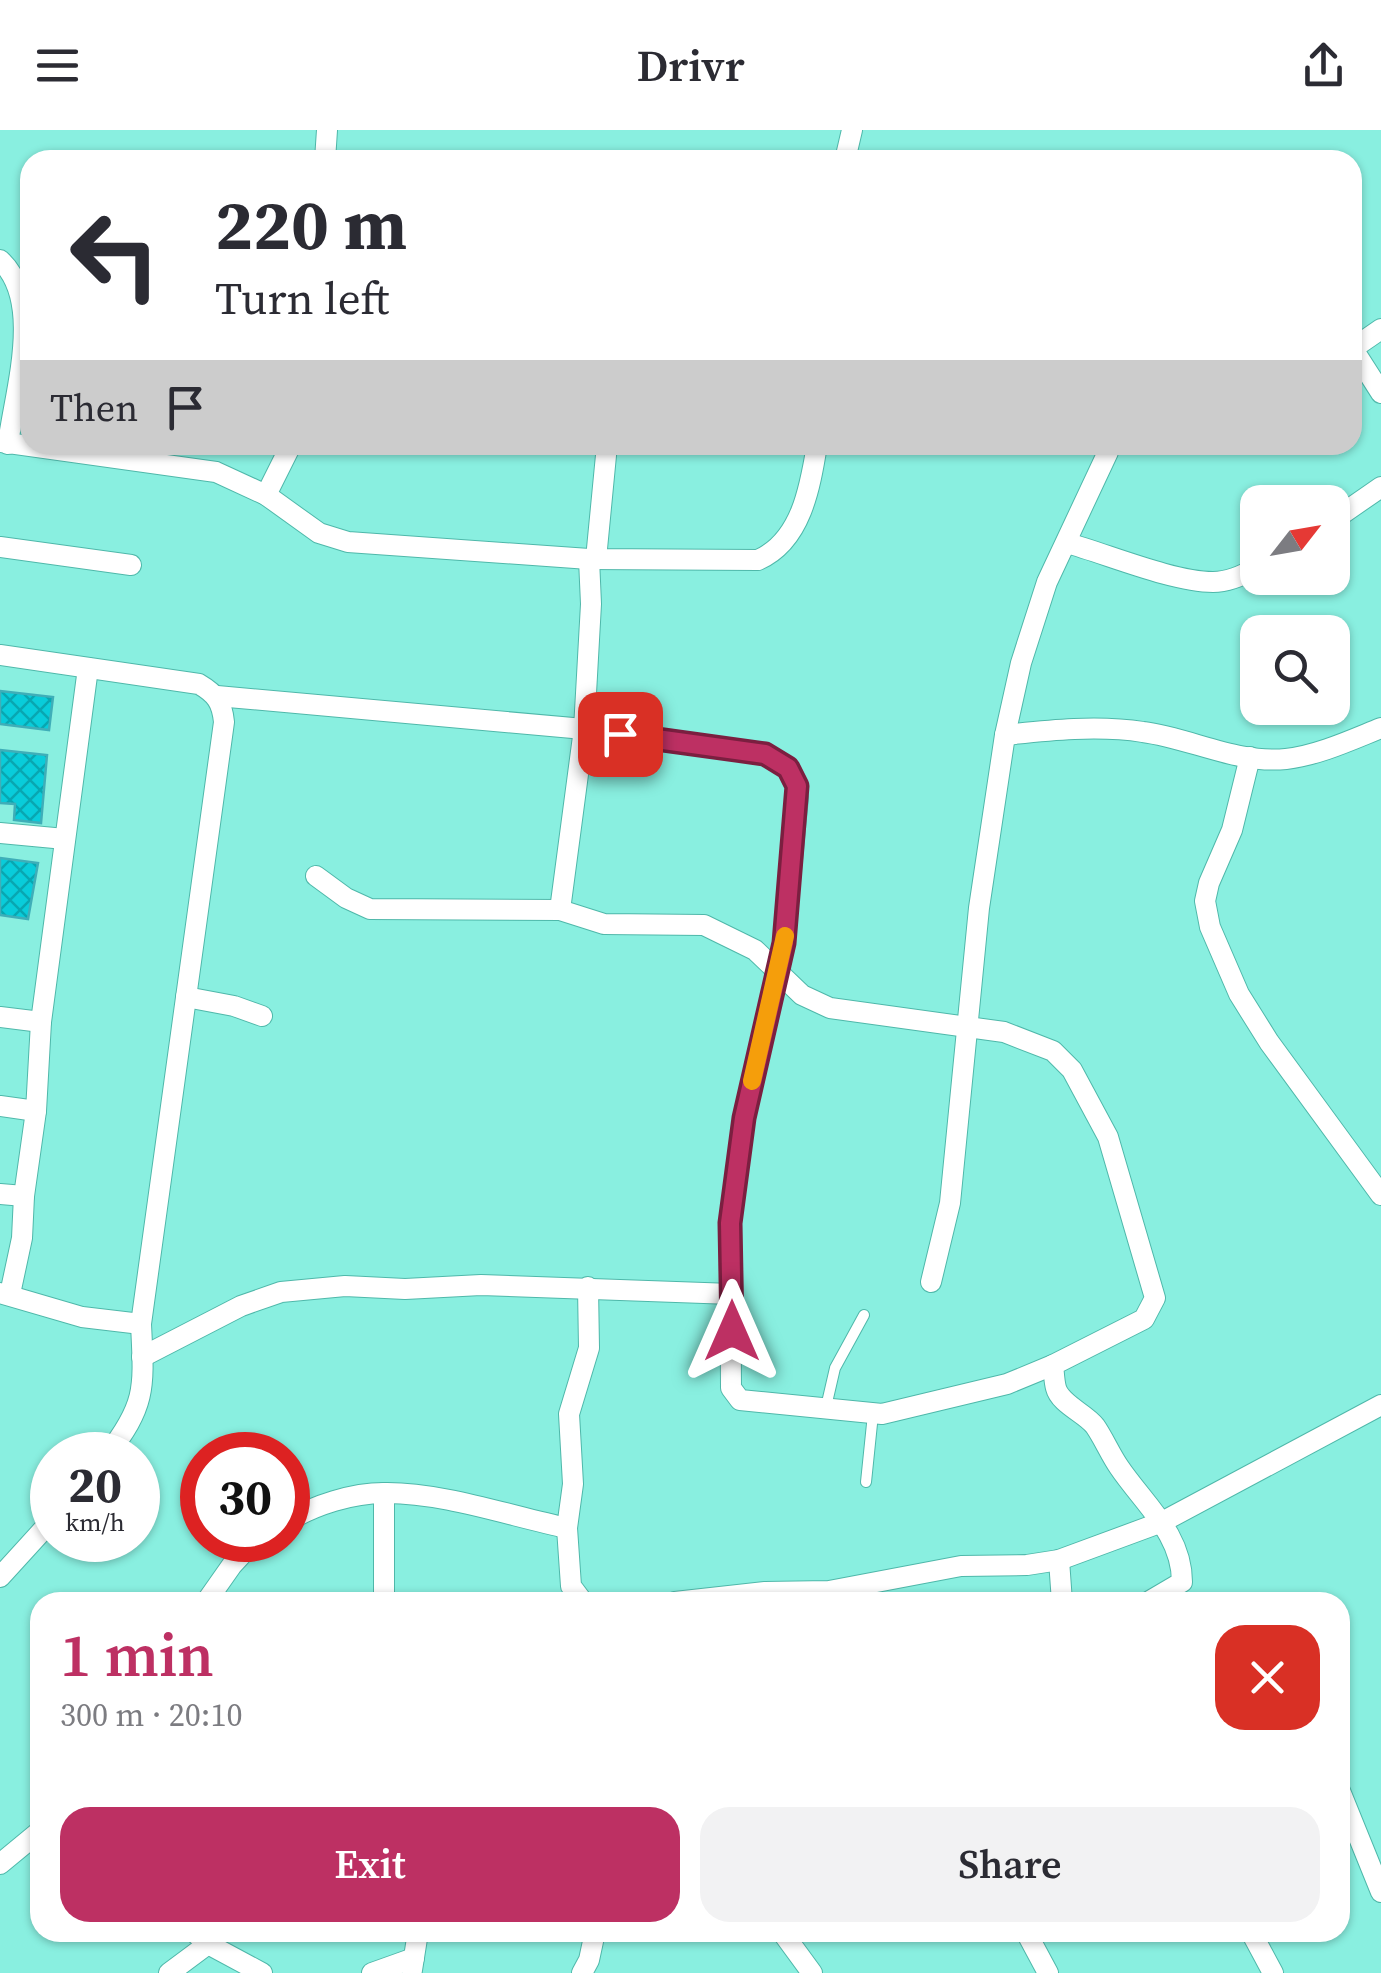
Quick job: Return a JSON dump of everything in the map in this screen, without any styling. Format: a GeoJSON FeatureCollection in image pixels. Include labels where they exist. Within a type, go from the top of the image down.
{"type":"FeatureCollection","features":[{"type":"Feature","properties":{"kind":"street"},"geometry":{"type":"LineString","coordinates":[[0,260],[13,272],[20,290]]}},
{"type":"Feature","properties":{"kind":"street"},"geometry":{"type":"LineString","coordinates":[[4,443],[20,349]]}},
{"type":"Feature","properties":{"kind":"street"},"geometry":{"type":"LineString","coordinates":[[1362,363],[1381,392]]}},
{"type":"Feature","properties":{"kind":"street"},"geometry":{"type":"LineString","coordinates":[[99,455],[194,467],[238,480],[266,495],[319,534],[348,542],[592,559],[758,560],[786,541],[798,517],[816,455]]}},
{"type":"Feature","properties":{"kind":"street"},"geometry":{"type":"LineString","coordinates":[[266,495],[287,455]]}},
{"type":"Feature","properties":{"kind":"street"},"geometry":{"type":"LineString","coordinates":[[560,910],[584,729],[592,559],[606,455]]}},
{"type":"Feature","properties":{"kind":"street"},"geometry":{"type":"LineString","coordinates":[[931,1282],[950,1202],[979,908],[1005,734],[1021,663],[1047,582],[1107,455]]}},
{"type":"Feature","properties":{"kind":"street"},"geometry":{"type":"LineString","coordinates":[[1350,509],[1381,488]]}},
{"type":"Feature","properties":{"kind":"street"},"geometry":{"type":"LineString","coordinates":[[1067,542],[1214,582],[1240,575]]}},
{"type":"Feature","properties":{"kind":"street"},"geometry":{"type":"LineString","coordinates":[[0,548],[131,565]]}},
{"type":"Feature","properties":{"kind":"street"},"geometry":{"type":"LineString","coordinates":[[0,655],[199,684],[217,696],[584,729],[765,754],[788,768],[794,776],[798,797],[784,943],[778,970],[744,1118],[730,1223],[731,1388],[740,1400],[873,1413],[910,1408],[1006,1384],[1144,1319],[1154,1298],[1108,1138],[1072,1070],[1052,1052],[1004,1032],[830,1008],[802,994],[778,970],[755,950],[704,926],[604,924],[560,910],[370,909],[346,898],[316,876]]}},
{"type":"Feature","properties":{"kind":"street"},"geometry":{"type":"LineString","coordinates":[[88,668],[41,1022],[22,1238],[5,1294],[82,1317],[141,1324]]}},
{"type":"Feature","properties":{"kind":"street"},"geometry":{"type":"LineString","coordinates":[[125,1432],[141,1403],[141,1324],[224,722],[217,696]]}},
{"type":"Feature","properties":{"kind":"street"},"geometry":{"type":"LineString","coordinates":[[1005,734],[1062,728],[1142,732],[1250,756],[1285,759],[1336,746],[1381,728]]}},
{"type":"Feature","properties":{"kind":"street"},"geometry":{"type":"LineString","coordinates":[[1250,756],[1232,830],[1209,882],[1205,901],[1210,927],[1240,994],[1269,1042],[1381,1194]]}},
{"type":"Feature","properties":{"kind":"street"},"geometry":{"type":"LineString","coordinates":[[0,833],[66,838]]}},
{"type":"Feature","properties":{"kind":"street"},"geometry":{"type":"LineString","coordinates":[[186,997],[262,1016]]}},
{"type":"Feature","properties":{"kind":"street"},"geometry":{"type":"LineString","coordinates":[[0,1017],[41,1022]]}},
{"type":"Feature","properties":{"kind":"street"},"geometry":{"type":"LineString","coordinates":[[0,1106],[36,1111]]}},
{"type":"Feature","properties":{"kind":"street"},"geometry":{"type":"LineString","coordinates":[[0,1194],[24,1196]]}},
{"type":"Feature","properties":{"kind":"street"},"geometry":{"type":"LineString","coordinates":[[142,1356],[241,1306],[281,1292],[345,1286],[405,1289],[481,1285],[732,1294]]}},
{"type":"Feature","properties":{"kind":"street"},"geometry":{"type":"LineString","coordinates":[[576,1592],[572,1586],[567,1528],[572,1484],[569,1414],[588,1348],[588,1287]]}},
{"type":"Feature","properties":{"kind":"street"},"geometry":{"type":"LineString","coordinates":[[1053,1364],[1056,1390],[1095,1426],[1177,1549],[1182,1582],[1165,1592]]}},
{"type":"Feature","properties":{"kind":"street"},"geometry":{"type":"LineString","coordinates":[[765,1592],[829,1591],[961,1566],[1027,1565],[1059,1560],[1162,1522],[1381,1405]]}},
{"type":"Feature","properties":{"kind":"street"},"geometry":{"type":"LineString","coordinates":[[310,1512],[349,1497],[384,1492],[567,1528]]}},
{"type":"Feature","properties":{"kind":"street"},"geometry":{"type":"LineString","coordinates":[[384,1492],[384,1592]]}},
{"type":"Feature","properties":{"kind":"street"},"geometry":{"type":"LineString","coordinates":[[0,1577],[30,1544]]}},
{"type":"Feature","properties":{"kind":"street"},"geometry":{"type":"LineString","coordinates":[[1059,1560],[1061,1592]]}},
{"type":"Feature","properties":{"kind":"street"},"geometry":{"type":"LineString","coordinates":[[213,1592],[235,1562]]}},
{"type":"Feature","properties":{"kind":"street"},"geometry":{"type":"LineString","coordinates":[[1350,1816],[1381,1892]]}},
{"type":"Feature","properties":{"kind":"street"},"geometry":{"type":"LineString","coordinates":[[0,1864],[30,1839]]}},
{"type":"Feature","properties":{"kind":"street"},"geometry":{"type":"LineString","coordinates":[[168,1973],[201,1942]]}},
{"type":"Feature","properties":{"kind":"street"},"geometry":{"type":"LineString","coordinates":[[216,1942],[262,1973]]}},
{"type":"Feature","properties":{"kind":"street"},"geometry":{"type":"LineString","coordinates":[[582,1973],[592,1942]]}},
{"type":"Feature","properties":{"kind":"street"},"geometry":{"type":"LineString","coordinates":[[789,1942],[812,1973]]}},
{"type":"Feature","properties":{"kind":"street"},"geometry":{"type":"LineString","coordinates":[[1031,1942],[1048,1973]]}},
{"type":"Feature","properties":{"kind":"street"},"geometry":{"type":"LineString","coordinates":[[1257,1942],[1274,1973]]}},
{"type":"Feature","properties":{"kind":"street"},"geometry":{"type":"LineString","coordinates":[[372,1973],[413,1966]]}},
{"type":"Feature","properties":{"kind":"lane"},"geometry":{"type":"LineString","coordinates":[[826,1407],[835,1368],[864,1315]]}},
{"type":"Feature","properties":{"kind":"lane"},"geometry":{"type":"LineString","coordinates":[[866,1482],[873,1413]]}},
{"type":"Feature","properties":{"kind":"building"},"geometry":{"type":"Polygon","coordinates":[[[0,691],[53,697],[49,730],[0,724],[0,691]]]}},
{"type":"Feature","properties":{"kind":"building"},"geometry":{"type":"Polygon","coordinates":[[[0,750],[47,755],[41,823],[14,820],[15,804],[0,803],[0,750]]]}},
{"type":"Feature","properties":{"kind":"building"},"geometry":{"type":"Polygon","coordinates":[[[0,858],[38,863],[28,919],[0,915],[0,858]]]}},
{"type":"Feature","properties":{"kind":"slow traffic"},"geometry":{"type":"LineString","coordinates":[[752,1081],[785,936]]}},
{"type":"Feature","properties":{"kind":"route"},"geometry":{"type":"LineString","coordinates":[[620,734],[765,754],[788,768],[797,786],[784,943],[744,1118],[730,1223],[732,1331]]}}]}
